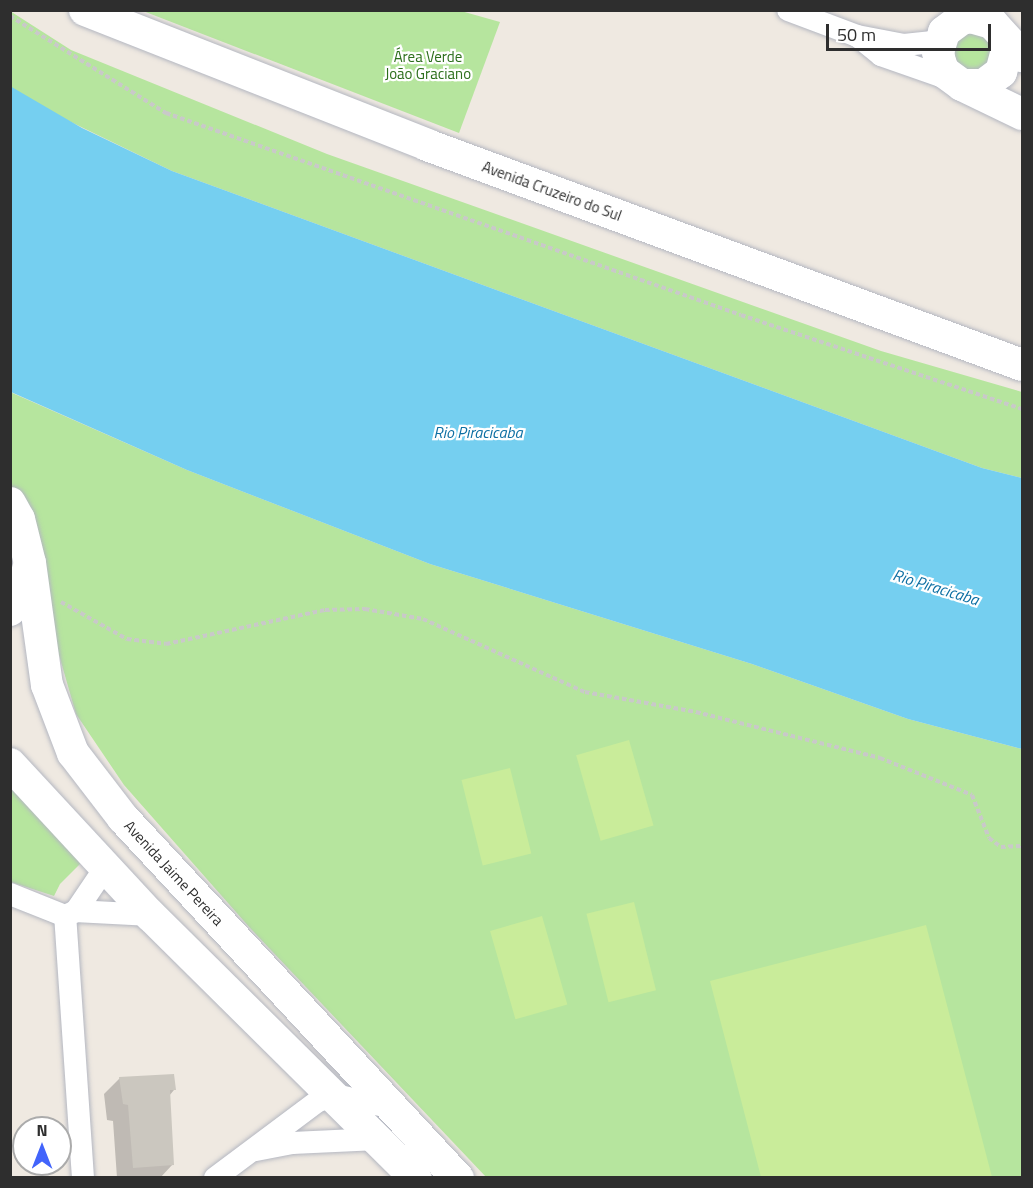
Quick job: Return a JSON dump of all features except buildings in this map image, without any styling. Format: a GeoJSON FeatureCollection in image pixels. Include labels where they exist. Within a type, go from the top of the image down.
{"type":"FeatureCollection","features":[{"type":"Feature","properties":{"kind":"main road","name":"Avenida Cruzeiro do Sul"},"geometry":{"type":"LineString","coordinates":[[85,10],[427,145],[1023,365]]}},
{"type":"Feature","properties":{"kind":"main road"},"geometry":{"type":"LineString","coordinates":[[957,82],[984,85],[1001,72],[1008,50],[1002,34],[992,23],[971,17],[942,28],[940,62],[957,82],[1023,114]]}},
{"type":"Feature","properties":{"kind":"main road","name":"Avenida Jaime Pereira"},"geometry":{"type":"LineString","coordinates":[[10,503],[19,519],[25,588],[47,685],[73,753],[123,818],[458,1178]]}},
{"type":"Feature","properties":{"kind":"main road"},"geometry":{"type":"LineString","coordinates":[[10,764],[150,915],[335,1095],[416,1178]]}},
{"type":"Feature","properties":{"kind":"street"},"geometry":{"type":"LineString","coordinates":[[788,10],[857,36],[904,45],[942,28]]}},
{"type":"Feature","properties":{"kind":"street"},"geometry":{"type":"LineString","coordinates":[[857,36],[880,55],[957,82]]}},
{"type":"Feature","properties":{"kind":"street"},"geometry":{"type":"LineString","coordinates":[[83,1178],[71,913],[105,868]]}},
{"type":"Feature","properties":{"kind":"street"},"geometry":{"type":"LineString","coordinates":[[10,894],[71,913],[150,915]]}},
{"type":"Feature","properties":{"kind":"street"},"geometry":{"type":"LineString","coordinates":[[215,1178],[296,1116],[335,1095],[393,1108]]}},
{"type":"Feature","properties":{"kind":"street"},"geometry":{"type":"LineString","coordinates":[[254,1150],[292,1143],[378,1138]]}},
{"type":"Feature","properties":{"kind":"path"},"geometry":{"type":"LineString","coordinates":[[10,16],[166,113],[741,315],[1023,410]]}},
{"type":"Feature","properties":{"kind":"path"},"geometry":{"type":"LineString","coordinates":[[25,588],[64,603],[128,639],[166,644],[325,610],[365,609],[423,619],[585,692],[696,712],[880,758],[972,795],[988,838],[1001,847],[1023,846]]}},
{"type":"Feature","properties":{"kind":"green space"},"geometry":{"type":"Polygon","coordinates":[[[10,11],[71,50],[327,154],[881,351],[1022,392],[1022,478],[982,468],[172,171],[11,93],[10,11]]]}},
{"type":"Feature","properties":{"kind":"green space","name":"Área Verde João Graciano"},"geometry":{"type":"Polygon","coordinates":[[[143,11],[461,11],[500,22],[459,133],[143,11]]]}},
{"type":"Feature","properties":{"kind":"green space"},"geometry":{"type":"Polygon","coordinates":[[[956,32],[994,36],[994,68],[961,75],[947,45],[956,32]]]}},
{"type":"Feature","properties":{"kind":"green space"},"geometry":{"type":"Polygon","coordinates":[[[10,392],[187,470],[430,564],[752,664],[908,719],[1022,749],[1022,1177],[486,1177],[250,928],[124,785],[76,714],[11,488],[10,392]]]}},
{"type":"Feature","properties":{"kind":"green space"},"geometry":{"type":"Polygon","coordinates":[[[629,740],[654,826],[601,841],[576,755],[629,740]]]}},
{"type":"Feature","properties":{"kind":"green space"},"geometry":{"type":"Polygon","coordinates":[[[510,768],[531,853],[483,865],[461,780],[510,768]]]}},
{"type":"Feature","properties":{"kind":"green space"},"geometry":{"type":"Polygon","coordinates":[[[10,779],[87,857],[60,884],[54,896],[11,882],[10,779]]]}},
{"type":"Feature","properties":{"kind":"green space"},"geometry":{"type":"Polygon","coordinates":[[[634,902],[656,990],[608,1002],[586,914],[634,902]]]}},
{"type":"Feature","properties":{"kind":"green space"},"geometry":{"type":"Polygon","coordinates":[[[542,916],[567,1004],[515,1019],[490,931],[542,916]]]}},
{"type":"Feature","properties":{"kind":"green space"},"geometry":{"type":"Polygon","coordinates":[[[926,925],[992,1177],[761,1177],[710,981],[926,925]]]}},
{"type":"Feature","properties":{"kind":"water","name":"Rio Piracicaba"},"geometry":{"type":"Polygon","coordinates":[[[10,86],[82,128],[172,171],[982,468],[1022,478],[1022,749],[908,719],[752,664],[430,564],[187,470],[11,392],[10,86]]]}}]}
